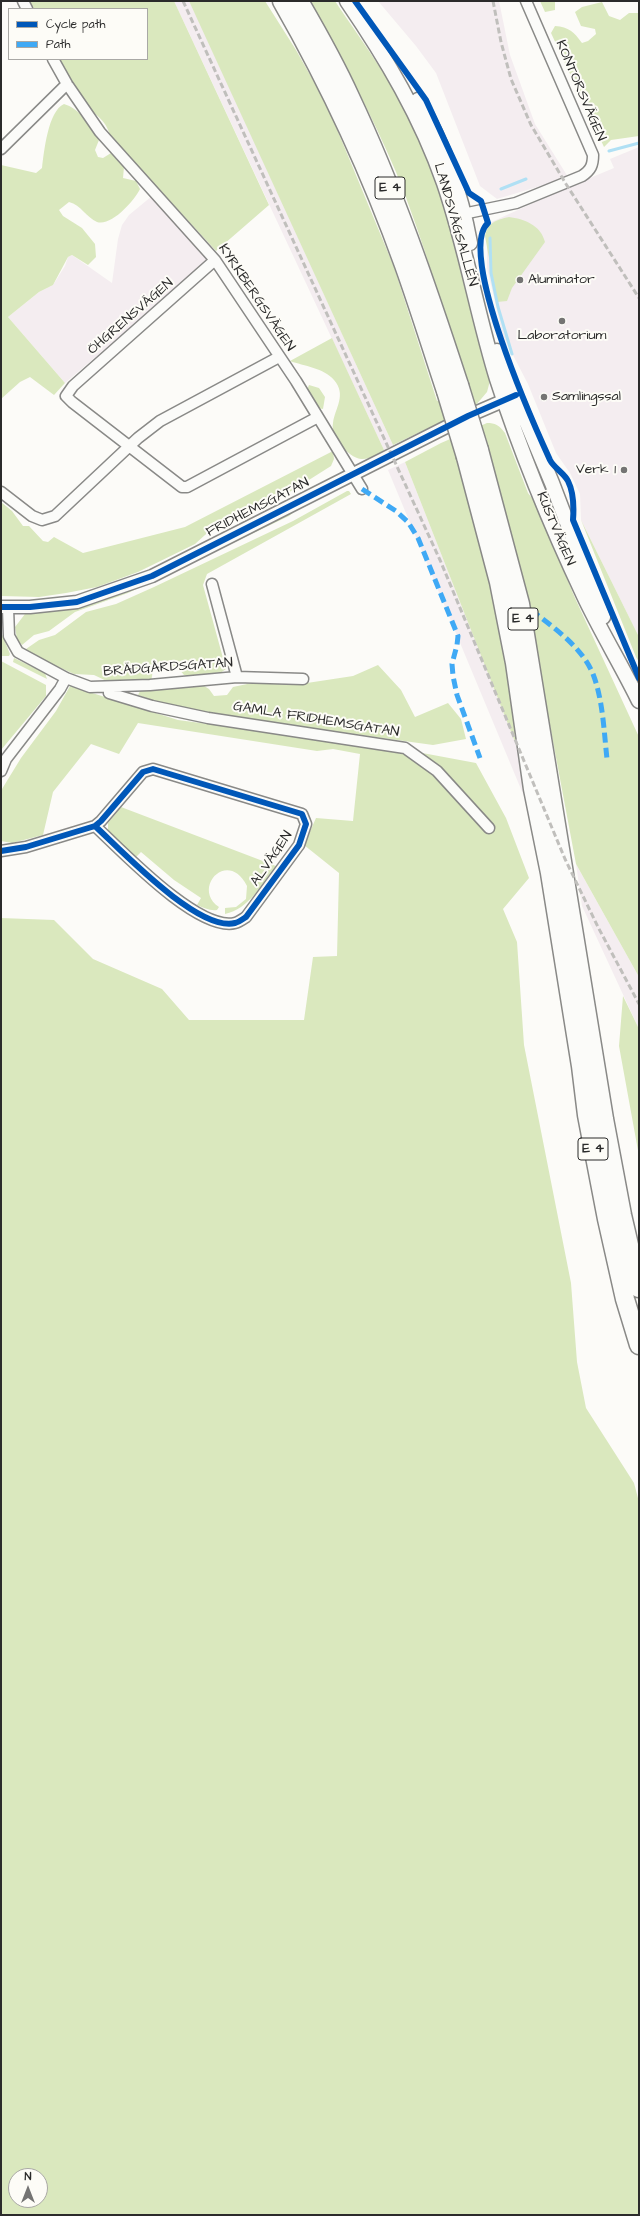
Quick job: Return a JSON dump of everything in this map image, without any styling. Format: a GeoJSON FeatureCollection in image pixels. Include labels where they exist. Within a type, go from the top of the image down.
{"type":"FeatureCollection","features":[{"type":"Feature","properties":{"kind":"highway","name":"E 4"},"geometry":{"type":"LineString","coordinates":[[282,1],[337,102],[373,185],[453,388]]}},
{"type":"Feature","properties":{"kind":"highway","name":"E 4"},"geometry":{"type":"LineString","coordinates":[[299,1],[350,96],[387,181],[418,260],[453,388],[520,604],[604,1119],[622,1215],[639,1288]]}},
{"type":"Feature","properties":{"kind":"highway","name":"E 4"},"geometry":{"type":"LineString","coordinates":[[473,454],[515,663],[533,789],[550,873],[587,1115],[607,1219],[625,1299],[639,1345]]}},
{"type":"Feature","properties":{"kind":"main road","name":"LANDSVÄGSALLÉN"},"geometry":{"type":"LineString","coordinates":[[347,1],[385,57],[426,136],[459,215],[487,321],[511,398]]}},
{"type":"Feature","properties":{"kind":"main road","name":"KUSTVÄGEN"},"geometry":{"type":"LineString","coordinates":[[511,398],[597,599],[616,653],[639,701]]}},
{"type":"Feature","properties":{"kind":"street","name":"KONTORSVÄGEN"},"geometry":{"type":"LineString","coordinates":[[459,215],[516,203],[566,184],[588,172],[593,162],[591,150],[526,1]]}},
{"type":"Feature","properties":{"kind":"street","name":"KYRKBERGSVÄGEN"},"geometry":{"type":"LineString","coordinates":[[54,60],[66,84],[100,132],[216,260],[279,358],[296,381],[362,489]]}},
{"type":"Feature","properties":{"kind":"street"},"geometry":{"type":"LineString","coordinates":[[1,149],[66,84]]}},
{"type":"Feature","properties":{"kind":"street","name":"ÖHGRENSVÄGEN"},"geometry":{"type":"LineString","coordinates":[[130,447],[66,396],[73,386],[216,260]]}},
{"type":"Feature","properties":{"kind":"street"},"geometry":{"type":"LineString","coordinates":[[1,492],[32,516],[42,520],[55,516],[130,447],[142,434],[160,422],[279,358]]}},
{"type":"Feature","properties":{"kind":"street","name":"FRIDHEMSGATAN"},"geometry":{"type":"LineString","coordinates":[[5,607],[77,602],[115,591],[152,576],[353,474],[511,398]]}},
{"type":"Feature","properties":{"kind":"street"},"geometry":{"type":"LineString","coordinates":[[130,447],[182,486],[187,487],[318,417]]}},
{"type":"Feature","properties":{"kind":"street"},"geometry":{"type":"LineString","coordinates":[[212,584],[237,677]]}},
{"type":"Feature","properties":{"kind":"street","name":"BRÄDGÅRDSGATAN"},"geometry":{"type":"LineString","coordinates":[[5,607],[9,636],[15,649],[31,660],[66,678],[90,687],[150,686],[237,677],[304,679]]}},
{"type":"Feature","properties":{"kind":"street"},"geometry":{"type":"LineString","coordinates":[[1,771],[6,758],[60,689],[66,678]]}},
{"type":"Feature","properties":{"kind":"street","name":"GAMLA FRIDHEMSGATAN"},"geometry":{"type":"LineString","coordinates":[[109,693],[152,706],[208,718],[405,748],[437,771],[489,828]]}},
{"type":"Feature","properties":{"kind":"street","name":"ALVÄGEN"},"geometry":{"type":"LineString","coordinates":[[1,851],[26,847],[95,826],[102,821],[143,772],[153,769],[302,814],[306,824],[300,845],[246,917],[236,923],[227,923],[193,910],[180,902],[158,886],[95,826]]}},
{"type":"Feature","properties":{"kind":"shaded area"},"geometry":{"type":"Polygon","coordinates":[[[174,1],[189,1],[197,17],[393,445],[384,450],[174,1]]]}},
{"type":"Feature","properties":{"kind":"shaded area"},"geometry":{"type":"Polygon","coordinates":[[[378,1],[499,1],[510,55],[535,124],[573,185],[614,168],[610,159],[639,147],[639,637],[581,520],[580,494],[570,473],[556,453],[528,384],[503,336],[487,268],[487,224],[562,190],[557,181],[497,199],[480,186],[436,73],[416,46],[378,1]]]}},
{"type":"Feature","properties":{"kind":"shaded area"},"geometry":{"type":"Polygon","coordinates":[[[152,196],[208,256],[206,263],[65,383],[8,317],[39,292],[53,285],[65,266],[68,257],[72,255],[112,283],[118,239],[122,225],[129,215],[152,196]]]}},
{"type":"Feature","properties":{"kind":"shaded area"},"geometry":{"type":"Polygon","coordinates":[[[405,462],[526,770],[533,818],[388,470],[405,462]]]}},
{"type":"Feature","properties":{"kind":"shaded area"},"geometry":{"type":"Polygon","coordinates":[[[576,864],[639,977],[639,1029],[582,906],[576,864]]]}},
{"type":"Feature","properties":{"kind":"green space"},"geometry":{"type":"Polygon","coordinates":[[[27,1],[174,1],[269,205],[216,251],[110,136],[103,121],[88,107],[73,87],[59,60],[148,60],[148,8],[30,8],[27,1]]]}},
{"type":"Feature","properties":{"kind":"green space"},"geometry":{"type":"Polygon","coordinates":[[[189,1],[265,1],[296,50],[327,105],[394,267],[437,401],[467,386],[425,251],[396,172],[355,85],[310,1],[335,1],[392,86],[421,140],[433,168],[461,257],[491,377],[487,392],[476,405],[393,445],[189,1]]]}},
{"type":"Feature","properties":{"kind":"green space"},"geometry":{"type":"Polygon","coordinates":[[[540,1],[555,1],[555,10],[545,12],[540,1]]]}},
{"type":"Feature","properties":{"kind":"green space"},"geometry":{"type":"Polygon","coordinates":[[[602,2],[609,16],[620,20],[629,13],[639,13],[639,136],[611,140],[604,147],[551,33],[555,26],[560,27],[571,31],[582,43],[588,41],[596,34],[595,29],[581,26],[575,12],[582,7],[602,2]]]}},
{"type":"Feature","properties":{"kind":"green space"},"geometry":{"type":"Polygon","coordinates":[[[64,104],[80,113],[93,129],[99,140],[95,150],[98,157],[103,158],[111,153],[124,167],[123,178],[136,181],[140,189],[133,200],[122,212],[103,222],[93,220],[77,206],[69,202],[59,210],[63,216],[82,228],[95,244],[96,257],[88,265],[72,255],[68,257],[53,285],[39,292],[8,317],[65,383],[54,395],[30,377],[20,382],[1,399],[1,165],[36,173],[42,168],[51,123],[54,115],[64,104]]]}},
{"type":"Feature","properties":{"kind":"green space"},"geometry":{"type":"Polygon","coordinates":[[[509,217],[526,221],[536,227],[543,236],[545,242],[512,288],[507,301],[497,302],[485,236],[486,231],[493,222],[509,217]]]}},
{"type":"Feature","properties":{"kind":"green space"},"geometry":{"type":"Polygon","coordinates":[[[332,338],[384,450],[370,458],[361,459],[351,454],[341,446],[334,434],[333,423],[339,402],[340,391],[334,380],[319,370],[290,361],[332,338]]]}},
{"type":"Feature","properties":{"kind":"green space"},"geometry":{"type":"Polygon","coordinates":[[[309,385],[319,388],[325,397],[323,409],[318,408],[307,390],[309,385]]]}},
{"type":"Feature","properties":{"kind":"green space"},"geometry":{"type":"Polygon","coordinates":[[[487,423],[497,425],[505,433],[528,493],[535,502],[575,598],[639,737],[639,977],[576,864],[527,603],[486,438],[460,449],[495,586],[526,770],[405,462],[441,443],[487,423]]]}},
{"type":"Feature","properties":{"kind":"green space"},"geometry":{"type":"Polygon","coordinates":[[[333,451],[334,459],[331,466],[301,485],[278,499],[245,508],[215,526],[195,544],[138,572],[97,587],[66,593],[39,597],[1,596],[1,502],[12,511],[23,526],[29,526],[43,541],[48,542],[54,537],[83,553],[185,527],[333,451]]]}},
{"type":"Feature","properties":{"kind":"green space"},"geometry":{"type":"Polygon","coordinates":[[[347,491],[351,494],[207,574],[203,585],[226,669],[217,675],[194,677],[184,675],[178,668],[164,663],[153,670],[151,682],[113,684],[94,675],[74,674],[26,652],[26,649],[39,640],[55,635],[86,612],[116,604],[154,587],[293,521],[347,491]]]}},
{"type":"Feature","properties":{"kind":"green space"},"geometry":{"type":"Polygon","coordinates":[[[294,512],[289,516],[128,593],[75,612],[49,631],[34,635],[22,645],[17,639],[15,627],[25,614],[74,608],[127,591],[294,512]]]}},
{"type":"Feature","properties":{"kind":"green space"},"geometry":{"type":"Polygon","coordinates":[[[581,520],[639,637],[639,662],[636,657],[581,520]]]}},
{"type":"Feature","properties":{"kind":"green space"},"geometry":{"type":"Polygon","coordinates":[[[1,632],[10,654],[9,656],[1,656],[1,632]]]}},
{"type":"Feature","properties":{"kind":"green space"},"geometry":{"type":"Polygon","coordinates":[[[14,658],[45,673],[47,679],[13,662],[14,658]]]}},
{"type":"Feature","properties":{"kind":"green space"},"geometry":{"type":"Polygon","coordinates":[[[1,661],[46,685],[46,696],[1,750],[1,661]]]}},
{"type":"Feature","properties":{"kind":"green space"},"geometry":{"type":"Polygon","coordinates":[[[378,665],[401,690],[415,717],[448,703],[461,719],[466,739],[433,745],[180,710],[138,695],[141,689],[201,684],[209,689],[214,696],[227,695],[233,687],[252,683],[307,683],[353,676],[378,665]]]}},
{"type":"Feature","properties":{"kind":"green space"},"geometry":{"type":"Polygon","coordinates":[[[70,686],[178,720],[417,752],[476,763],[506,818],[529,878],[503,909],[517,942],[524,1045],[571,1283],[577,1362],[586,1408],[634,1483],[639,1502],[639,2215],[1,2215],[1,918],[54,920],[93,959],[162,989],[189,1020],[304,1020],[313,957],[337,956],[339,873],[304,845],[316,818],[353,821],[360,754],[333,749],[317,751],[138,723],[119,754],[91,744],[53,792],[43,835],[12,843],[1,841],[2,789],[21,758],[56,711],[70,686]]]}},
{"type":"Feature","properties":{"kind":"green space"},"geometry":{"type":"Polygon","coordinates":[[[121,807],[276,866],[254,895],[241,907],[234,911],[225,914],[225,908],[236,907],[246,899],[247,886],[239,875],[231,871],[222,871],[215,875],[211,882],[209,890],[211,899],[219,907],[217,910],[212,910],[197,905],[201,898],[174,880],[141,852],[136,857],[108,832],[108,823],[121,807]]]}},
{"type":"Feature","properties":{"kind":"green space"},"geometry":{"type":"Polygon","coordinates":[[[623,996],[639,1029],[639,1156],[619,1046],[623,996]]]}},
{"type":"Feature","properties":{"kind":"waterway"},"geometry":{"type":"LineString","coordinates":[[609,151],[639,143]]}},
{"type":"Feature","properties":{"kind":"waterway"},"geometry":{"type":"LineString","coordinates":[[501,189],[526,179]]}},
{"type":"Feature","properties":{"kind":"waterway"},"geometry":{"type":"LineString","coordinates":[[490,238],[491,273],[498,307],[512,354]]}},
{"type":"Feature","properties":{"kind":"railway"},"geometry":{"type":"LineString","coordinates":[[183,1],[440,560],[565,859],[598,927],[639,1004]]}},
{"type":"Feature","properties":{"kind":"railway"},"geometry":{"type":"LineString","coordinates":[[493,1],[501,42],[511,79],[531,125],[566,184],[639,298]]}},
{"type":"Feature","properties":{"kind":"marked path"},"geometry":{"type":"LineString","coordinates":[[362,489],[396,511],[408,522],[418,538],[458,636],[452,664],[453,676],[457,695],[480,758]]}},
{"type":"Feature","properties":{"kind":"marked path"},"geometry":{"type":"LineString","coordinates":[[531,610],[566,638],[582,655],[588,664],[593,674],[599,694],[603,716],[607,759]]}},
{"type":"Feature","properties":{"kind":"cycle path"},"geometry":{"type":"LineString","coordinates":[[355,1],[426,100],[469,193],[481,201],[488,223],[481,240],[482,267],[489,301],[501,339],[529,412],[550,460],[566,478],[570,486],[573,500],[573,520],[639,678]]}},
{"type":"Feature","properties":{"kind":"cycle path"},"geometry":{"type":"LineString","coordinates":[[1,607],[30,607],[77,602],[152,576],[468,416],[516,395]]}},
{"type":"Feature","properties":{"kind":"cycle path"},"geometry":{"type":"LineString","coordinates":[[1,851],[26,847],[95,826],[141,870],[181,903],[201,915],[219,922],[235,923],[246,917],[299,845],[306,824],[302,814],[153,769],[143,772],[95,826]]}},
{"type":"Feature","properties":{"kind":"place","name":"Aluminator"},"geometry":{"type":"Point","coordinates":[520,280]}},
{"type":"Feature","properties":{"kind":"place","name":"Laboratorium"},"geometry":{"type":"Point","coordinates":[562,321]}},
{"type":"Feature","properties":{"kind":"place","name":"Samlingssal"},"geometry":{"type":"Point","coordinates":[544,397]}},
{"type":"Feature","properties":{"kind":"place","name":"Verk 1"},"geometry":{"type":"Point","coordinates":[624,470]}}]}
